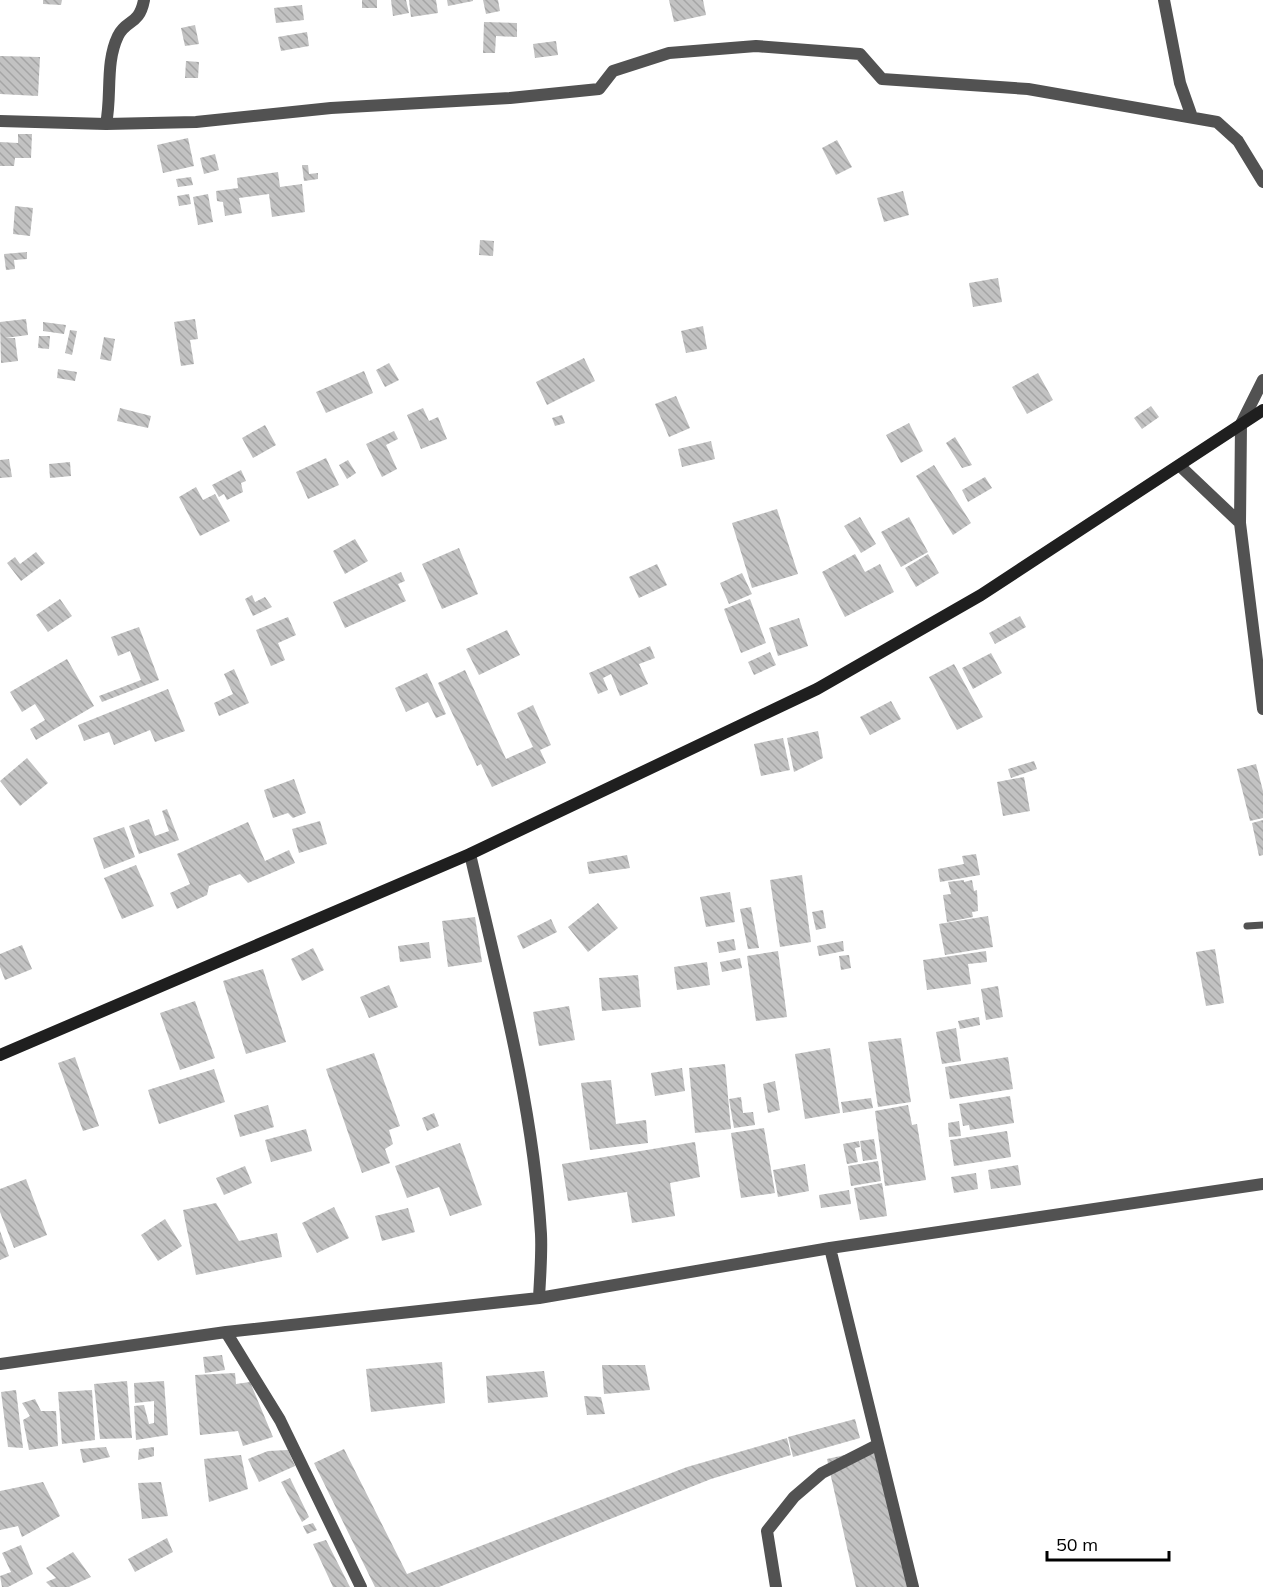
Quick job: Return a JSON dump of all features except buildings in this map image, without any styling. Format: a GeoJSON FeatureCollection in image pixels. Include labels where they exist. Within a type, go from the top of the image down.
{"type":"FeatureCollection","features":[{"type":"Feature","properties":{"kind":"main road"},"geometry":{"type":"LineString","coordinates":[[0,1055],[470,854],[818,689],[981,595],[1263,410]]}},
{"type":"Feature","properties":{"kind":"street"},"geometry":{"type":"LineString","coordinates":[[106,124],[110,107],[111,60],[119,34],[141,14],[144,0]]}},
{"type":"Feature","properties":{"kind":"street"},"geometry":{"type":"LineString","coordinates":[[1164,0],[1180,83],[1192,117]]}},
{"type":"Feature","properties":{"kind":"street"},"geometry":{"type":"LineString","coordinates":[[0,121],[106,124],[196,122],[331,108],[510,98],[599,89],[613,71],[669,53],[756,46],[860,54],[882,79],[1028,89],[1217,122],[1238,141],[1263,182]]}},
{"type":"Feature","properties":{"kind":"street"},"geometry":{"type":"LineString","coordinates":[[1263,380],[1241,424],[1240,523],[1263,709]]}},
{"type":"Feature","properties":{"kind":"street"},"geometry":{"type":"LineString","coordinates":[[1180,466],[1240,523]]}},
{"type":"Feature","properties":{"kind":"street"},"geometry":{"type":"LineString","coordinates":[[470,854],[511,1027],[529,1132],[541,1235],[539,1298]]}},
{"type":"Feature","properties":{"kind":"street"},"geometry":{"type":"LineString","coordinates":[[0,1364],[226,1332],[539,1298],[830,1248],[1263,1184]]}},
{"type":"Feature","properties":{"kind":"street"},"geometry":{"type":"LineString","coordinates":[[830,1248],[913,1587]]}},
{"type":"Feature","properties":{"kind":"street"},"geometry":{"type":"LineString","coordinates":[[226,1332],[280,1420],[361,1587]]}},
{"type":"Feature","properties":{"kind":"street"},"geometry":{"type":"LineString","coordinates":[[776,1587],[767,1531],[794,1497],[822,1473],[877,1445]]}},
{"type":"Feature","properties":{"kind":"lane"},"geometry":{"type":"LineString","coordinates":[[1247,926],[1263,925]]}}]}
